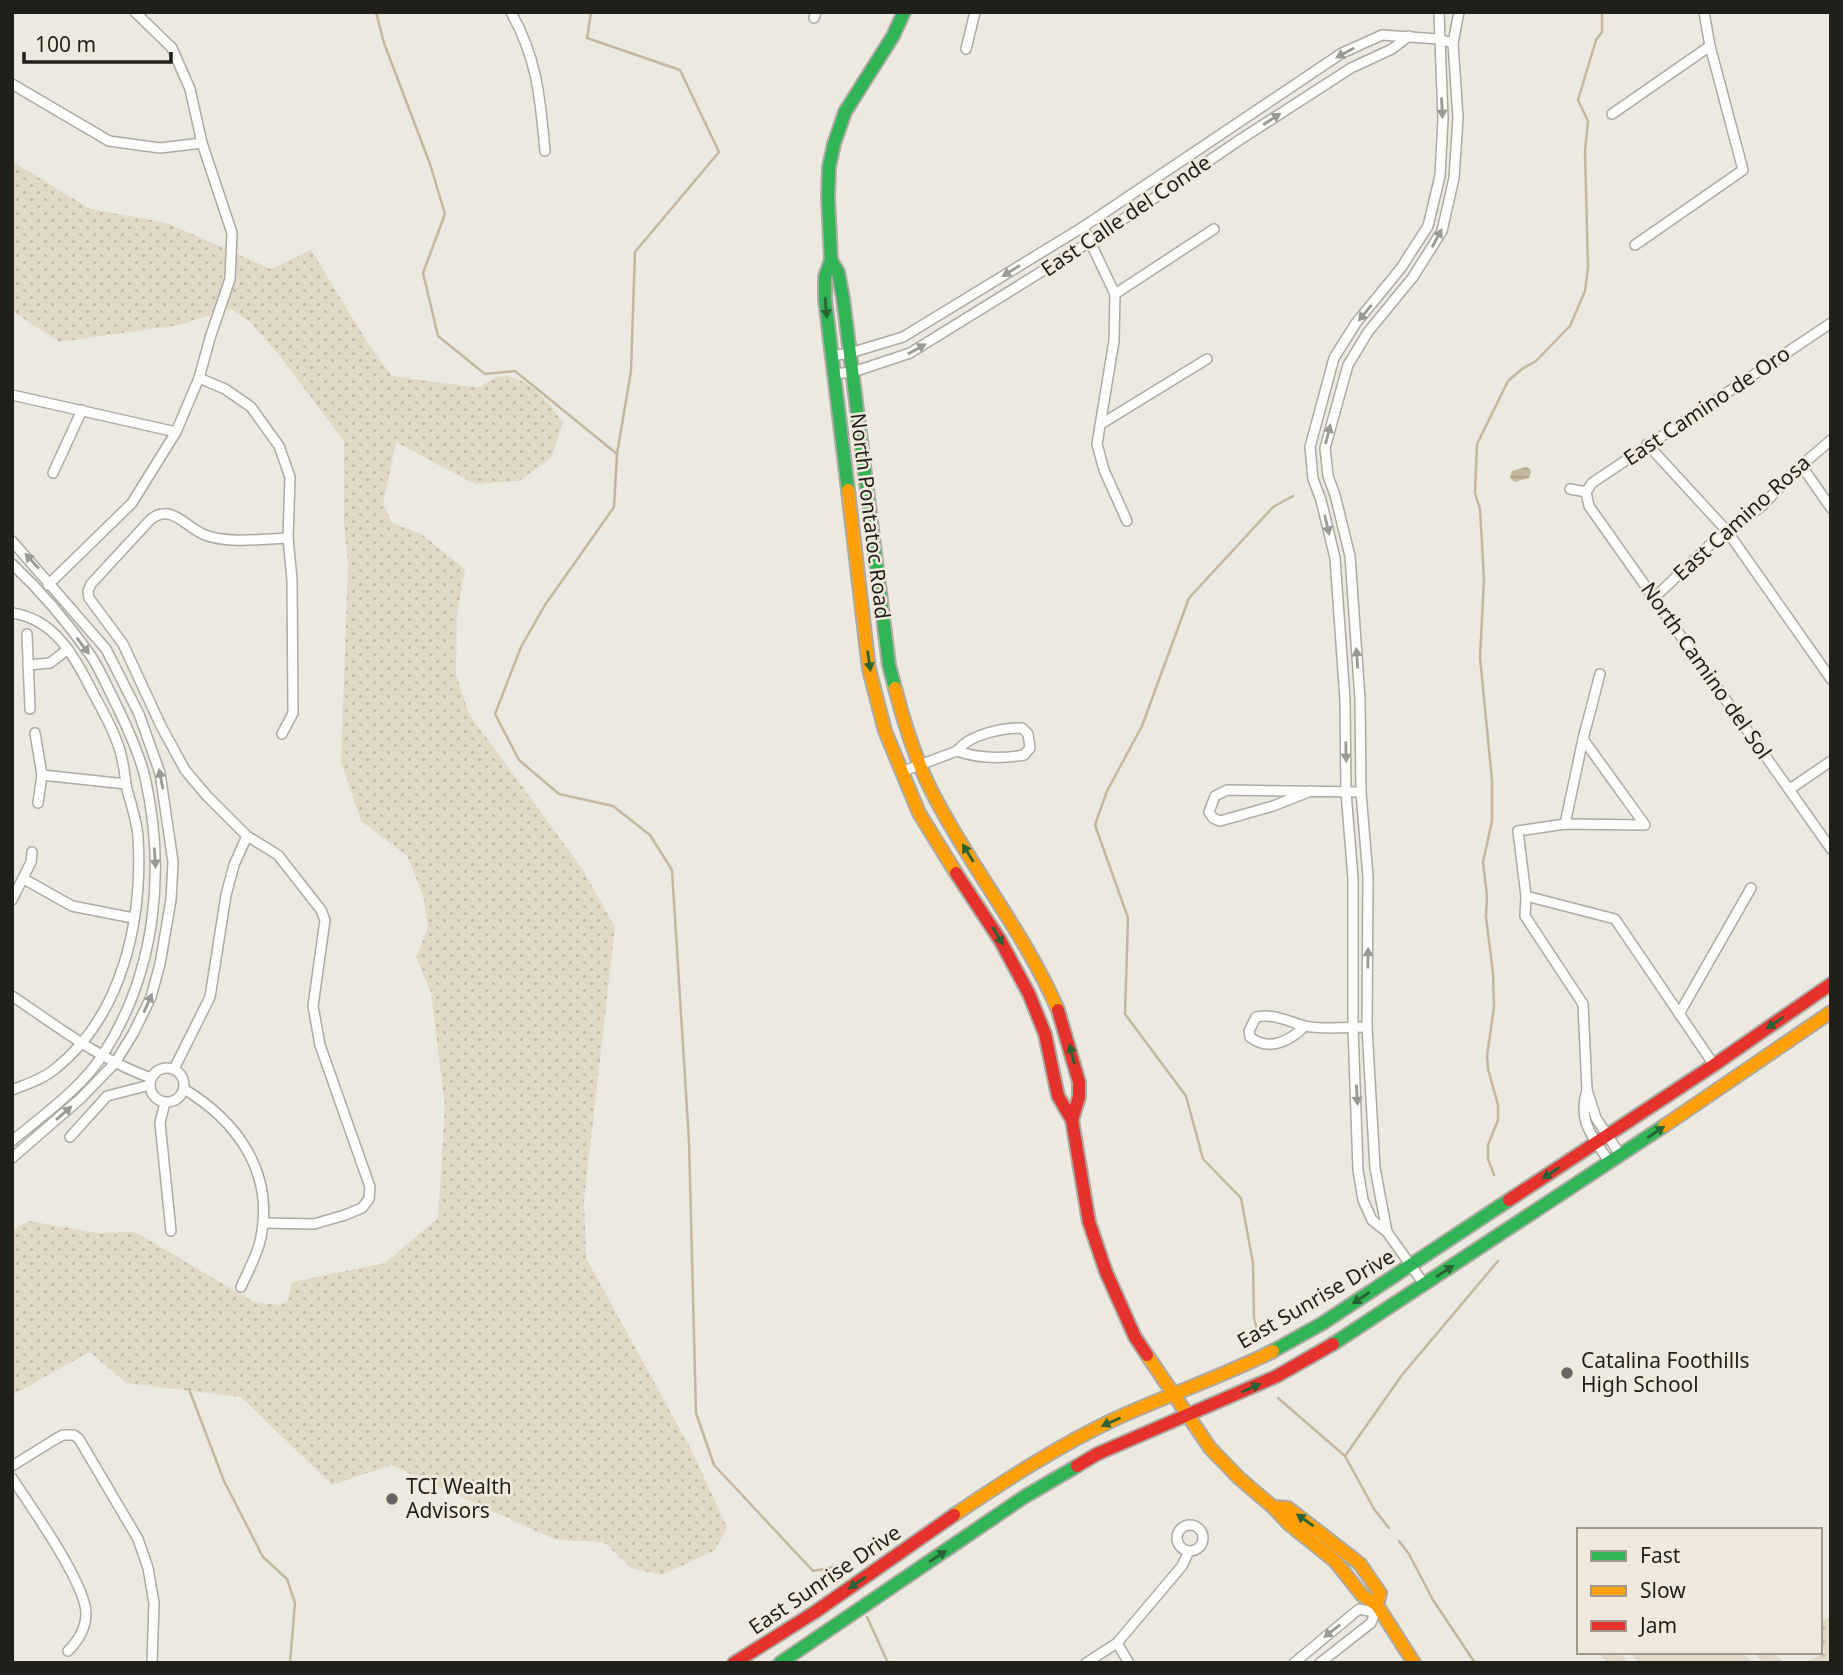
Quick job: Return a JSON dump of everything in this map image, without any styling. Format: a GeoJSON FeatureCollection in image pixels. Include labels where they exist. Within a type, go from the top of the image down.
{"type":"FeatureCollection","features":[{"type":"Feature","properties":{"kind":"street"},"geometry":{"type":"LineString","coordinates":[[42,592],[132,503],[176,432],[200,378],[209,338],[230,279],[232,233],[202,143],[190,89],[172,48],[135,12]]}},
{"type":"Feature","properties":{"kind":"street"},"geometry":{"type":"LineString","coordinates":[[511,12],[534,64],[545,151]]}},
{"type":"Feature","properties":{"kind":"street","name":"North Pontatoc Road"},"geometry":{"type":"LineString","coordinates":[[904,12],[893,36],[845,112],[834,144],[829,167],[828,197],[831,260],[825,277],[833,374],[869,669],[885,730],[919,813],[1000,940],[1029,993],[1045,1034],[1058,1096],[1072,1120],[1088,1222],[1106,1272],[1135,1337],[1210,1448],[1224,1464],[1273,1507],[1283,1520],[1315,1542],[1342,1568],[1367,1602],[1377,1608],[1414,1663]]}},
{"type":"Feature","properties":{"kind":"street"},"geometry":{"type":"LineString","coordinates":[[966,49],[975,12]]}},
{"type":"Feature","properties":{"kind":"street"},"geometry":{"type":"LineString","coordinates":[[1424,1284],[1387,1231],[1372,1220],[1363,1200],[1358,1170],[1353,1027],[1353,878],[1346,792],[1345,700],[1335,558],[1321,500],[1313,480],[1310,447],[1334,359],[1356,323],[1401,268],[1428,226],[1440,176],[1442,141],[1439,12]]}},
{"type":"Feature","properties":{"kind":"street"},"geometry":{"type":"LineString","coordinates":[[1387,1231],[1375,1168],[1367,1027],[1368,881],[1350,556],[1328,476],[1325,448],[1348,365],[1368,332],[1413,277],[1442,231],[1455,165],[1458,118],[1453,43],[1459,12]]}},
{"type":"Feature","properties":{"kind":"street"},"geometry":{"type":"LineString","coordinates":[[1635,245],[1744,170],[1710,46],[1704,12]]}},
{"type":"Feature","properties":{"kind":"street","name":"East Calle del Conde"},"geometry":{"type":"LineString","coordinates":[[831,356],[850,354],[903,337],[1083,227],[1342,53],[1382,35],[1438,39],[1453,43]]}},
{"type":"Feature","properties":{"kind":"street","name":"East Calle del Conde"},"geometry":{"type":"LineString","coordinates":[[833,374],[853,372],[910,353],[1091,241],[1351,68],[1392,49],[1409,36]]}},
{"type":"Feature","properties":{"kind":"street"},"geometry":{"type":"LineString","coordinates":[[1612,114],[1710,46]]}},
{"type":"Feature","properties":{"kind":"street"},"geometry":{"type":"LineString","coordinates":[[12,84],[109,141],[160,148],[202,143]]}},
{"type":"Feature","properties":{"kind":"street"},"geometry":{"type":"LineString","coordinates":[[1232,126],[1241,139]]}},
{"type":"Feature","properties":{"kind":"street"},"geometry":{"type":"LineString","coordinates":[[1083,227],[1115,294],[1114,341],[1097,444],[1104,470],[1126,521]]}},
{"type":"Feature","properties":{"kind":"street"},"geometry":{"type":"LineString","coordinates":[[1115,294],[1214,229]]}},
{"type":"Feature","properties":{"kind":"street","name":"North Pontatoc Road"},"geometry":{"type":"LineString","coordinates":[[831,260],[838,272],[853,372],[889,665],[904,724],[920,766],[943,813],[1019,929],[1048,985],[1065,1027],[1080,1095],[1072,1120]]}},
{"type":"Feature","properties":{"kind":"street","name":"East Camino de Oro"},"geometry":{"type":"LineString","coordinates":[[1586,492],[1597,479],[1647,444],[1829,328]]}},
{"type":"Feature","properties":{"kind":"street"},"geometry":{"type":"LineString","coordinates":[[1101,424],[1207,359]]}},
{"type":"Feature","properties":{"kind":"street"},"geometry":{"type":"LineString","coordinates":[[200,378],[225,389],[251,407],[279,446],[290,477],[288,538],[293,615],[293,713],[282,734]]}},
{"type":"Feature","properties":{"kind":"street"},"geometry":{"type":"LineString","coordinates":[[12,395],[176,432]]}},
{"type":"Feature","properties":{"kind":"street"},"geometry":{"type":"LineString","coordinates":[[53,473],[82,411]]}},
{"type":"Feature","properties":{"kind":"street","name":"East Camino Rosa"},"geometry":{"type":"LineString","coordinates":[[1654,598],[1714,541],[1761,507],[1801,465],[1831,440]]}},
{"type":"Feature","properties":{"kind":"street"},"geometry":{"type":"LineString","coordinates":[[1647,444],[1727,531],[1831,679]]}},
{"type":"Feature","properties":{"kind":"street"},"geometry":{"type":"LineString","coordinates":[[1801,465],[1831,508]]}},
{"type":"Feature","properties":{"kind":"street"},"geometry":{"type":"LineString","coordinates":[[1570,489],[1586,492]]}},
{"type":"Feature","properties":{"kind":"street","name":"North Camino del Sol"},"geometry":{"type":"LineString","coordinates":[[1586,492],[1589,506],[1831,849]]}},
{"type":"Feature","properties":{"kind":"street"},"geometry":{"type":"LineString","coordinates":[[263,1223],[314,1224],[362,1208],[371,1201],[370,1187],[320,1045],[313,1006],[325,920],[313,899],[278,855],[247,836],[185,770],[123,645],[89,598],[88,588],[159,510],[172,513],[195,531],[222,539],[288,538]]}},
{"type":"Feature","properties":{"kind":"street"},"geometry":{"type":"LineString","coordinates":[[12,541],[106,649],[139,713],[160,773],[173,862],[171,900],[160,964],[151,997],[116,1063],[80,1099],[12,1158]]}},
{"type":"Feature","properties":{"kind":"street"},"geometry":{"type":"LineString","coordinates":[[12,564],[42,592],[92,658],[124,720],[145,777],[156,862],[155,899],[136,991],[103,1055],[72,1090],[12,1141]]}},
{"type":"Feature","properties":{"kind":"street"},"geometry":{"type":"LineString","coordinates":[[12,614],[25,615],[54,631],[77,662],[112,730],[122,758],[138,835],[137,893],[131,939],[116,988],[82,1043],[54,1070],[12,1090]]}},
{"type":"Feature","properties":{"kind":"street"},"geometry":{"type":"LineString","coordinates":[[27,634],[30,709]]}},
{"type":"Feature","properties":{"kind":"street"},"geometry":{"type":"LineString","coordinates":[[28,666],[50,663],[68,650]]}},
{"type":"Feature","properties":{"kind":"street"},"geometry":{"type":"LineString","coordinates":[[1565,824],[1600,674]]}},
{"type":"Feature","properties":{"kind":"street"},"geometry":{"type":"LineString","coordinates":[[901,772],[957,751],[962,745],[1006,728],[1022,728],[1028,734],[1030,748],[1024,755],[994,758],[974,757],[957,751]]}},
{"type":"Feature","properties":{"kind":"street"},"geometry":{"type":"LineString","coordinates":[[35,733],[42,775],[38,803]]}},
{"type":"Feature","properties":{"kind":"street"},"geometry":{"type":"LineString","coordinates":[[1583,739],[1645,825],[1565,824],[1518,831],[1526,896],[1525,916],[1583,1004],[1587,1090],[1603,1139],[1616,1159]]}},
{"type":"Feature","properties":{"kind":"street"},"geometry":{"type":"LineString","coordinates":[[1790,789],[1831,761]]}},
{"type":"Feature","properties":{"kind":"street"},"geometry":{"type":"LineString","coordinates":[[42,775],[126,784]]}},
{"type":"Feature","properties":{"kind":"street"},"geometry":{"type":"LineString","coordinates":[[1311,791],[1273,806],[1220,821],[1213,818],[1209,812],[1215,796],[1227,790],[1311,791],[1361,792]]}},
{"type":"Feature","properties":{"kind":"street"},"geometry":{"type":"LineString","coordinates":[[174,1069],[210,997],[226,895],[234,865],[247,836]]}},
{"type":"Feature","properties":{"kind":"street"},"geometry":{"type":"LineString","coordinates":[[12,900],[24,879],[32,852]]}},
{"type":"Feature","properties":{"kind":"street"},"geometry":{"type":"LineString","coordinates":[[24,879],[72,906],[134,918]]}},
{"type":"Feature","properties":{"kind":"street"},"geometry":{"type":"LineString","coordinates":[[1679,1014],[1751,888]]}},
{"type":"Feature","properties":{"kind":"street"},"geometry":{"type":"LineString","coordinates":[[1526,896],[1615,919],[1714,1065]]}},
{"type":"Feature","properties":{"kind":"street","name":"East Sunrise Drive"},"geometry":{"type":"LineString","coordinates":[[734,1663],[801,1622],[992,1489],[1084,1434],[1273,1351],[1324,1323],[1714,1065],[1831,984]]}},
{"type":"Feature","properties":{"kind":"street"},"geometry":{"type":"LineString","coordinates":[[12,996],[82,1043],[151,1082],[154,1096],[165,1102],[179,1098],[184,1089],[182,1075],[174,1069],[163,1068],[151,1082],[107,1096],[70,1137]]}},
{"type":"Feature","properties":{"kind":"street","name":"East Sunrise Drive"},"geometry":{"type":"LineString","coordinates":[[780,1663],[1024,1497],[1097,1454],[1277,1376],[1335,1343],[1616,1159],[1831,1012]]}},
{"type":"Feature","properties":{"kind":"street"},"geometry":{"type":"LineString","coordinates":[[1306,1026],[1299,1033],[1269,1046],[1256,1042],[1250,1037],[1249,1031],[1256,1017],[1265,1015],[1292,1020],[1306,1026],[1367,1027]]}},
{"type":"Feature","properties":{"kind":"street"},"geometry":{"type":"LineString","coordinates":[[184,1089],[222,1116],[250,1154],[257,1175],[263,1223],[260,1241],[241,1287]]}},
{"type":"Feature","properties":{"kind":"street"},"geometry":{"type":"LineString","coordinates":[[165,1102],[159,1123],[171,1231]]}},
{"type":"Feature","properties":{"kind":"street"},"geometry":{"type":"LineString","coordinates":[[12,1466],[63,1435],[74,1435],[79,1439],[138,1539],[148,1568],[155,1603],[152,1663]]}},
{"type":"Feature","properties":{"kind":"street"},"geometry":{"type":"LineString","coordinates":[[12,1478],[73,1576],[82,1596],[85,1622],[76,1643],[68,1651]]}},
{"type":"Feature","properties":{"kind":"street","name":"North Pontatoc Road"},"geometry":{"type":"LineString","coordinates":[[1273,1507],[1288,1508],[1360,1564],[1380,1593],[1377,1608]]}},
{"type":"Feature","properties":{"kind":"street"},"geometry":{"type":"LineString","coordinates":[[1315,1542],[1345,1562],[1360,1564]]}},
{"type":"Feature","properties":{"kind":"street"},"geometry":{"type":"LineString","coordinates":[[1086,1663],[1117,1643],[1182,1566],[1189,1551]]}},
{"type":"Feature","properties":{"kind":"street"},"geometry":{"type":"LineString","coordinates":[[1294,1663],[1359,1609],[1377,1608],[1371,1623],[1320,1663]]}},
{"type":"Feature","properties":{"kind":"street"},"geometry":{"type":"LineString","coordinates":[[1117,1643],[1129,1663]]}},
{"type":"Feature","properties":{"kind":"shaded area"},"geometry":{"type":"Polygon","coordinates":[[[12,161],[90,209],[167,223],[271,269],[311,250],[369,345],[392,376],[479,388],[498,377],[508,376],[535,390],[563,422],[551,458],[519,481],[475,484],[396,442],[383,504],[392,523],[421,534],[465,569],[457,615],[456,675],[469,714],[581,867],[615,927],[584,1200],[586,1258],[693,1453],[727,1528],[714,1551],[661,1575],[631,1568],[604,1542],[556,1540],[391,1465],[332,1485],[241,1397],[126,1383],[90,1352],[12,1395],[12,1230],[29,1221],[97,1233],[135,1232],[254,1302],[279,1305],[288,1300],[292,1282],[385,1263],[438,1218],[445,1106],[431,993],[416,957],[428,928],[423,895],[407,856],[361,821],[341,762],[348,564],[344,524],[344,441],[279,355],[250,322],[231,309],[179,325],[59,342],[12,311],[12,161]]]}},
{"type":"Feature","properties":{"kind":"shaded area"},"geometry":{"type":"Polygon","coordinates":[[[1526,467],[1531,472],[1529,478],[1515,482],[1510,478],[1512,471],[1526,467]]]}},
{"type":"Feature","properties":{"kind":"shaded area"},"geometry":{"type":"Polygon","coordinates":[[[1831,1616],[1831,1663],[1804,1663],[1825,1652],[1822,1647],[1822,1622],[1831,1616]]]}},
{"type":"Feature","properties":{"kind":"shaded area"},"geometry":{"type":"Polygon","coordinates":[[[1599,1654],[1622,1654],[1629,1663],[1608,1663],[1599,1654]]]}},
{"type":"Feature","properties":{"kind":"shaded area"},"geometry":{"type":"Polygon","coordinates":[[[1630,1654],[1744,1654],[1753,1663],[1640,1663],[1630,1654]]]}},
{"type":"Feature","properties":{"kind":"shaded area"},"geometry":{"type":"Polygon","coordinates":[[[1755,1654],[1775,1654],[1785,1663],[1764,1663],[1755,1654]]]}},
{"type":"Feature","properties":{"kind":"waterway"},"geometry":{"type":"LineString","coordinates":[[376,12],[384,43],[430,164],[445,214],[423,273],[438,336],[485,374],[515,371],[617,454],[614,507],[545,605],[521,647],[495,714],[519,760],[559,794],[613,806],[650,835],[672,870],[689,1141],[696,1413],[714,1465],[813,1571],[839,1566]]}},
{"type":"Feature","properties":{"kind":"waterway"},"geometry":{"type":"LineString","coordinates":[[591,12],[587,38],[680,70],[719,152],[635,252],[631,371],[617,454]]}},
{"type":"Feature","properties":{"kind":"waterway"},"geometry":{"type":"LineString","coordinates":[[1494,1175],[1488,1159],[1488,1145],[1498,1120],[1498,1105],[1487,1056],[1494,1007],[1483,862],[1492,821],[1492,780],[1480,658],[1484,579],[1480,509],[1475,493],[1477,444],[1508,381],[1536,361],[1570,326],[1585,291],[1588,268],[1585,151],[1588,121],[1578,100],[1596,40],[1602,32],[1602,12]]}},
{"type":"Feature","properties":{"kind":"waterway"},"geometry":{"type":"LineString","coordinates":[[1258,1334],[1254,1318],[1253,1263],[1241,1198],[1203,1159],[1186,1096],[1125,1014],[1128,918],[1095,825],[1107,791],[1142,726],[1189,598],[1273,507],[1293,496]]}},
{"type":"Feature","properties":{"kind":"waterway"},"geometry":{"type":"LineString","coordinates":[[1345,1456],[1402,1375],[1498,1261]]}},
{"type":"Feature","properties":{"kind":"waterway"},"geometry":{"type":"LineString","coordinates":[[189,1389],[224,1481],[263,1557],[287,1579],[295,1603],[290,1663]]}},
{"type":"Feature","properties":{"kind":"waterway"},"geometry":{"type":"LineString","coordinates":[[1278,1398],[1345,1456],[1374,1509],[1389,1528]]}},
{"type":"Feature","properties":{"kind":"waterway"},"geometry":{"type":"LineString","coordinates":[[1399,1541],[1409,1554],[1433,1600],[1475,1663]]}},
{"type":"Feature","properties":{"kind":"waterway"},"geometry":{"type":"LineString","coordinates":[[867,1617],[888,1663]]}},
{"type":"Feature","properties":{"kind":"traffic: fast"},"geometry":{"type":"LineString","coordinates":[[848,490],[825,299],[825,277],[831,260],[829,167],[845,112],[893,36],[904,12]]}},
{"type":"Feature","properties":{"kind":"traffic: fast"},"geometry":{"type":"LineString","coordinates":[[831,260],[838,272],[843,298],[889,665],[895,688]]}},
{"type":"Feature","properties":{"kind":"traffic: fast"},"geometry":{"type":"LineString","coordinates":[[1333,1344],[1664,1126]]}},
{"type":"Feature","properties":{"kind":"traffic: fast"},"geometry":{"type":"LineString","coordinates":[[1273,1351],[1323,1323],[1509,1200]]}},
{"type":"Feature","properties":{"kind":"traffic: fast"},"geometry":{"type":"LineString","coordinates":[[780,1663],[1024,1497],[1077,1466]]}},
{"type":"Feature","properties":{"kind":"traffic: slow"},"geometry":{"type":"LineString","coordinates":[[848,490],[869,669],[885,731],[919,813],[956,873]]}},
{"type":"Feature","properties":{"kind":"traffic: slow"},"geometry":{"type":"LineString","coordinates":[[895,688],[910,740],[931,790],[1029,953],[1058,1010]]}},
{"type":"Feature","properties":{"kind":"traffic: slow"},"geometry":{"type":"LineString","coordinates":[[1664,1126],[1831,1012]]}},
{"type":"Feature","properties":{"kind":"traffic: slow"},"geometry":{"type":"LineString","coordinates":[[954,1515],[1033,1464],[1094,1429],[1273,1351]]}},
{"type":"Feature","properties":{"kind":"traffic: slow"},"geometry":{"type":"LineString","coordinates":[[1147,1355],[1210,1448],[1273,1507]]}},
{"type":"Feature","properties":{"kind":"traffic: slow"},"geometry":{"type":"LineString","coordinates":[[1377,1605],[1380,1593],[1360,1564],[1288,1508],[1273,1507],[1289,1524],[1335,1561],[1362,1595],[1377,1605],[1414,1663]]}},
{"type":"Feature","properties":{"kind":"traffic: jam"},"geometry":{"type":"LineString","coordinates":[[956,873],[1000,940],[1029,994],[1045,1034],[1058,1096],[1072,1120],[1089,1222],[1106,1272],[1135,1337],[1147,1355]]}},
{"type":"Feature","properties":{"kind":"traffic: jam"},"geometry":{"type":"LineString","coordinates":[[1509,1200],[1831,984]]}},
{"type":"Feature","properties":{"kind":"traffic: jam"},"geometry":{"type":"LineString","coordinates":[[1058,1010],[1079,1082],[1079,1097],[1072,1120]]}},
{"type":"Feature","properties":{"kind":"traffic: jam"},"geometry":{"type":"LineString","coordinates":[[1077,1466],[1097,1454],[1277,1376],[1333,1344]]}},
{"type":"Feature","properties":{"kind":"traffic: jam"},"geometry":{"type":"LineString","coordinates":[[734,1663],[815,1612],[954,1515]]}},
{"type":"Feature","properties":{"kind":"place","name":"Catalina Foothills High School"},"geometry":{"type":"Point","coordinates":[1567,1373]}},
{"type":"Feature","properties":{"kind":"place","name":"TCI Wealth Advisors"},"geometry":{"type":"Point","coordinates":[392,1499]}}]}
